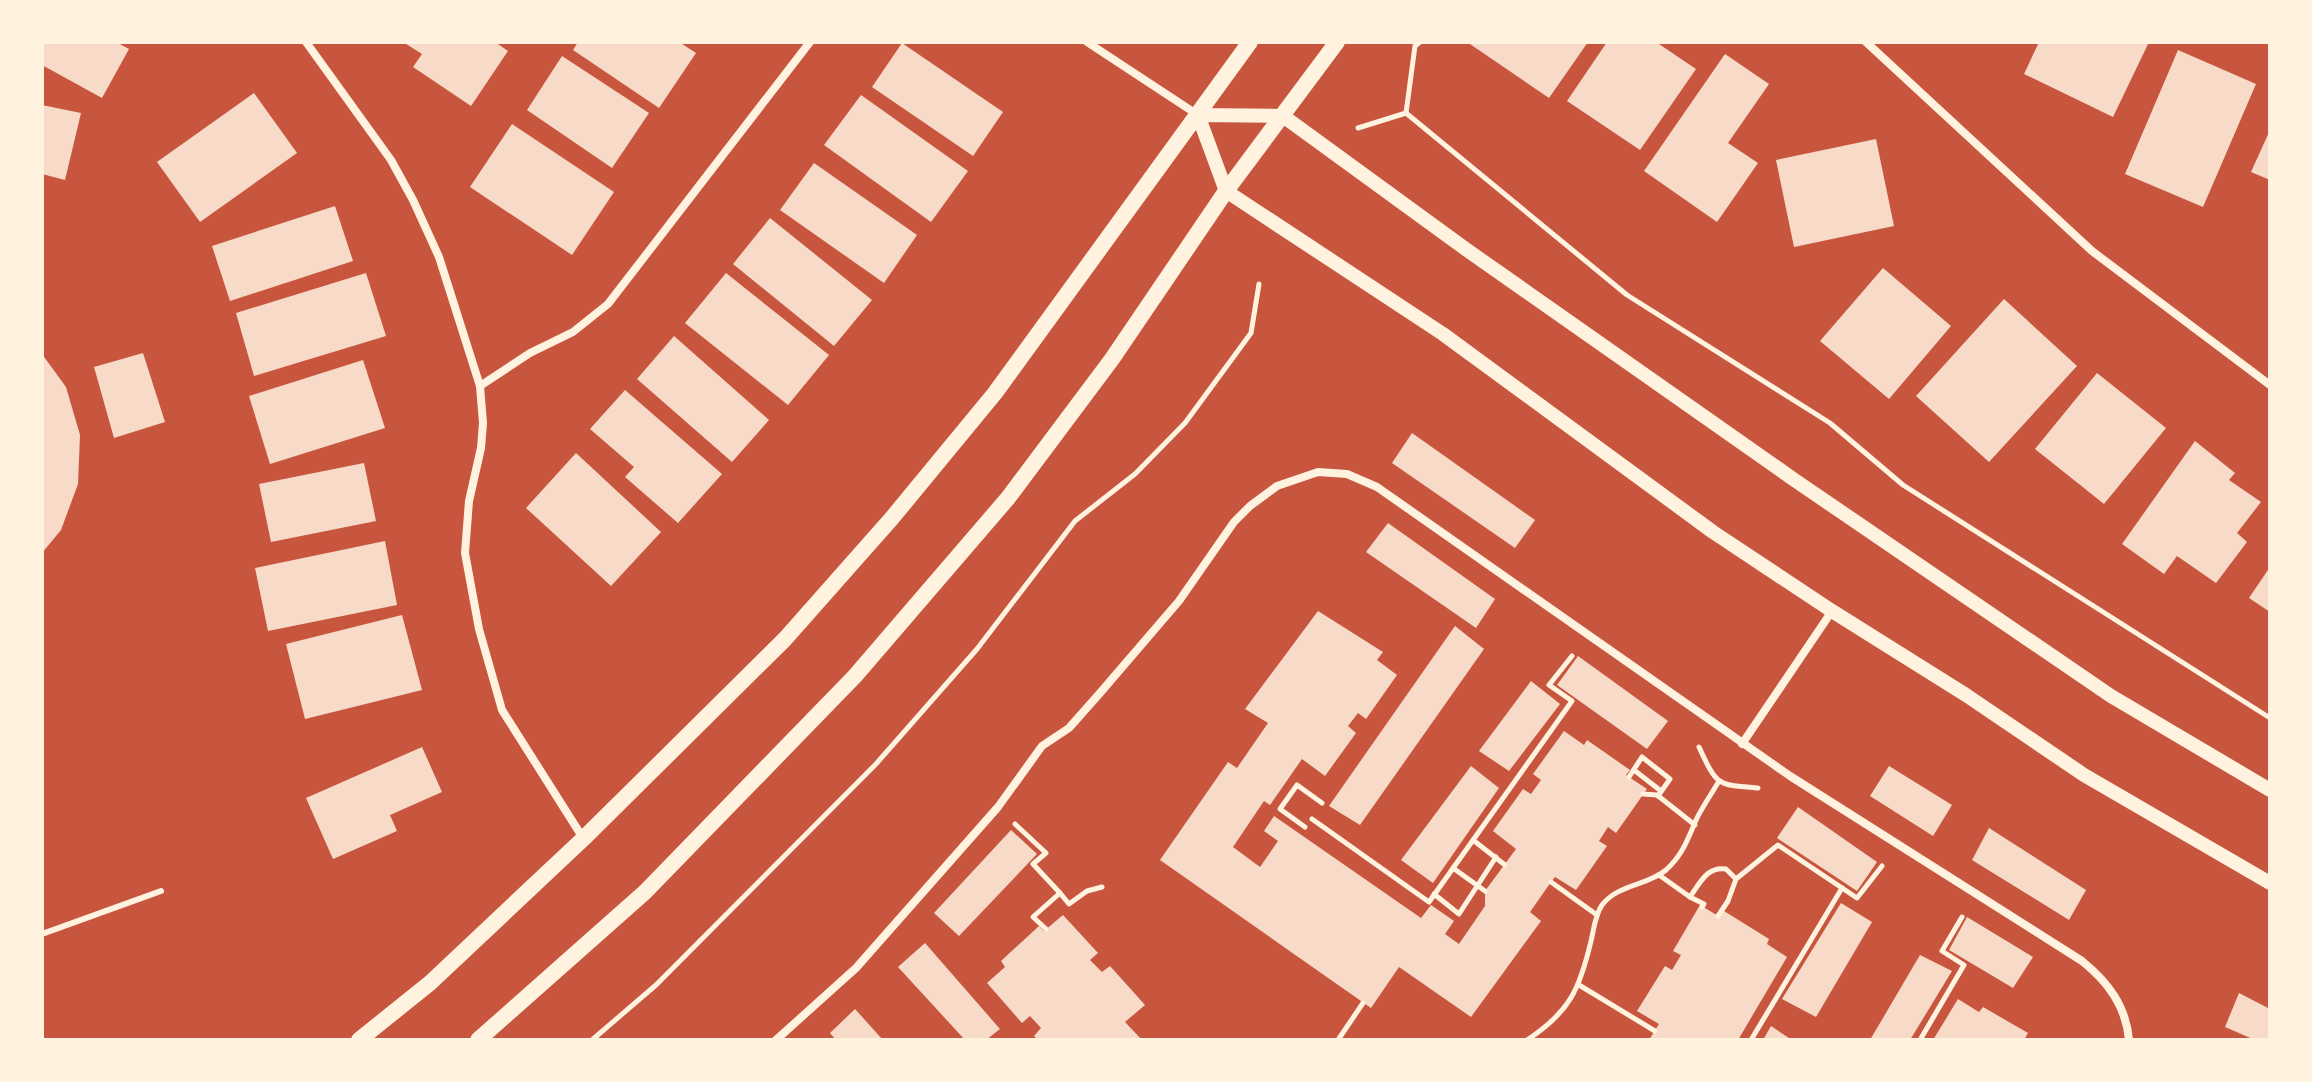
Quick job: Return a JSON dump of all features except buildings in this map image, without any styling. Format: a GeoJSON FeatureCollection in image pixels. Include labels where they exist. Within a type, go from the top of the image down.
{"type":"FeatureCollection","features":[{"type":"Feature","properties":{"kind":"main road"},"geometry":{"type":"LineString","coordinates":[[359,1040],[430,983],[583,839],[785,639],[892,518],[995,393],[1250,42]]}},
{"type":"Feature","properties":{"kind":"main road"},"geometry":{"type":"LineString","coordinates":[[478,1040],[645,892],[855,676],[1008,498],[1112,359],[1226,191],[1337,42]]}},
{"type":"Feature","properties":{"kind":"street"},"geometry":{"type":"LineString","coordinates":[[306,42],[391,160],[439,257],[480,386],[483,423],[481,448],[469,501],[465,553],[479,629],[502,710],[583,839]]}},
{"type":"Feature","properties":{"kind":"street"},"geometry":{"type":"LineString","coordinates":[[480,386],[530,353],[573,332],[608,304],[810,42]]}},
{"type":"Feature","properties":{"kind":"street"},"geometry":{"type":"LineString","coordinates":[[1087,42],[1198,115],[1283,116],[1467,250],[1809,490],[2111,696],[2270,790]]}},
{"type":"Feature","properties":{"kind":"street"},"geometry":{"type":"LineString","coordinates":[[1866,42],[2092,251],[2270,385]]}},
{"type":"Feature","properties":{"kind":"street"},"geometry":{"type":"LineString","coordinates":[[1198,115],[1226,191],[1443,334],[1713,532],[1832,611],[1966,695],[2084,775],[2270,883]]}},
{"type":"Feature","properties":{"kind":"street"},"geometry":{"type":"LineString","coordinates":[[776,1040],[856,968],[998,807],[1042,746],[1069,728],[1179,601],[1234,522],[1263,494],[1304,475],[1318,472],[1347,474],[1377,487],[1742,744],[1897,846],[2082,961],[2109,986],[2125,1015],[2129,1040]]}},
{"type":"Feature","properties":{"kind":"street"},"geometry":{"type":"LineString","coordinates":[[1742,744],[1832,611]]}},
{"type":"Feature","properties":{"kind":"lane"},"geometry":{"type":"LineString","coordinates":[[42,934],[161,891]]}},
{"type":"Feature","properties":{"kind":"path"},"geometry":{"type":"LineString","coordinates":[[1406,113],[1415,46],[1420,42]]}},
{"type":"Feature","properties":{"kind":"path"},"geometry":{"type":"LineString","coordinates":[[1358,128],[1406,113]]}},
{"type":"Feature","properties":{"kind":"path"},"geometry":{"type":"LineString","coordinates":[[1406,113],[1627,295],[1830,423],[1903,485],[2270,718]]}},
{"type":"Feature","properties":{"kind":"path"},"geometry":{"type":"LineString","coordinates":[[592,1040],[656,985],[876,764],[977,649],[1075,521],[1135,474],[1185,423],[1251,333],[1259,284]]}},
{"type":"Feature","properties":{"kind":"path"},"geometry":{"type":"LineString","coordinates":[[1312,819],[1429,902],[1572,701],[1549,685],[1589,637]]}},
{"type":"Feature","properties":{"kind":"path"},"geometry":{"type":"LineString","coordinates":[[1690,740],[1701,748],[1706,763],[1719,781],[1741,788],[1756,786],[1768,794]]}},
{"type":"Feature","properties":{"kind":"path"},"geometry":{"type":"LineString","coordinates":[[1629,777],[1642,757],[1670,779],[1660,794]]}},
{"type":"Feature","properties":{"kind":"path"},"geometry":{"type":"LineString","coordinates":[[1633,770],[1695,825]]}},
{"type":"Feature","properties":{"kind":"path"},"geometry":{"type":"LineString","coordinates":[[1527,1040],[1565,1009],[1579,985],[1597,915],[1603,904],[1630,885],[1658,875],[1680,855],[1719,781]]}},
{"type":"Feature","properties":{"kind":"path"},"geometry":{"type":"LineString","coordinates":[[1305,827],[1280,809],[1297,785],[1322,803]]}},
{"type":"Feature","properties":{"kind":"path"},"geometry":{"type":"LineString","coordinates":[[1643,794],[1660,794]]}},
{"type":"Feature","properties":{"kind":"path"},"geometry":{"type":"LineString","coordinates":[[998,807],[1046,853],[1033,864],[1069,904],[1087,891],[1102,887]]}},
{"type":"Feature","properties":{"kind":"path"},"geometry":{"type":"LineString","coordinates":[[1473,840],[1505,865]]}},
{"type":"Feature","properties":{"kind":"path"},"geometry":{"type":"LineString","coordinates":[[1718,916],[1728,901],[1736,879],[1778,845],[1857,898],[1897,846]]}},
{"type":"Feature","properties":{"kind":"path"},"geometry":{"type":"LineString","coordinates":[[1434,894],[1459,914],[1496,857]]}},
{"type":"Feature","properties":{"kind":"path"},"geometry":{"type":"LineString","coordinates":[[1453,868],[1485,891]]}},
{"type":"Feature","properties":{"kind":"path"},"geometry":{"type":"LineString","coordinates":[[1690,897],[1704,876],[1714,869],[1726,869],[1736,879]]}},
{"type":"Feature","properties":{"kind":"path"},"geometry":{"type":"LineString","coordinates":[[1658,875],[1704,904],[1702,907]]}},
{"type":"Feature","properties":{"kind":"path"},"geometry":{"type":"LineString","coordinates":[[1551,882],[1597,915]]}},
{"type":"Feature","properties":{"kind":"path"},"geometry":{"type":"LineString","coordinates":[[1751,1040],[1842,888]]}},
{"type":"Feature","properties":{"kind":"path"},"geometry":{"type":"LineString","coordinates":[[1046,929],[1033,917],[1060,893]]}},
{"type":"Feature","properties":{"kind":"path"},"geometry":{"type":"LineString","coordinates":[[1920,1040],[1964,965],[1942,951],[1976,896]]}},
{"type":"Feature","properties":{"kind":"path"},"geometry":{"type":"LineString","coordinates":[[1579,985],[1655,1031]]}},
{"type":"Feature","properties":{"kind":"path"},"geometry":{"type":"LineString","coordinates":[[1338,1040],[1363,1003]]}}]}
